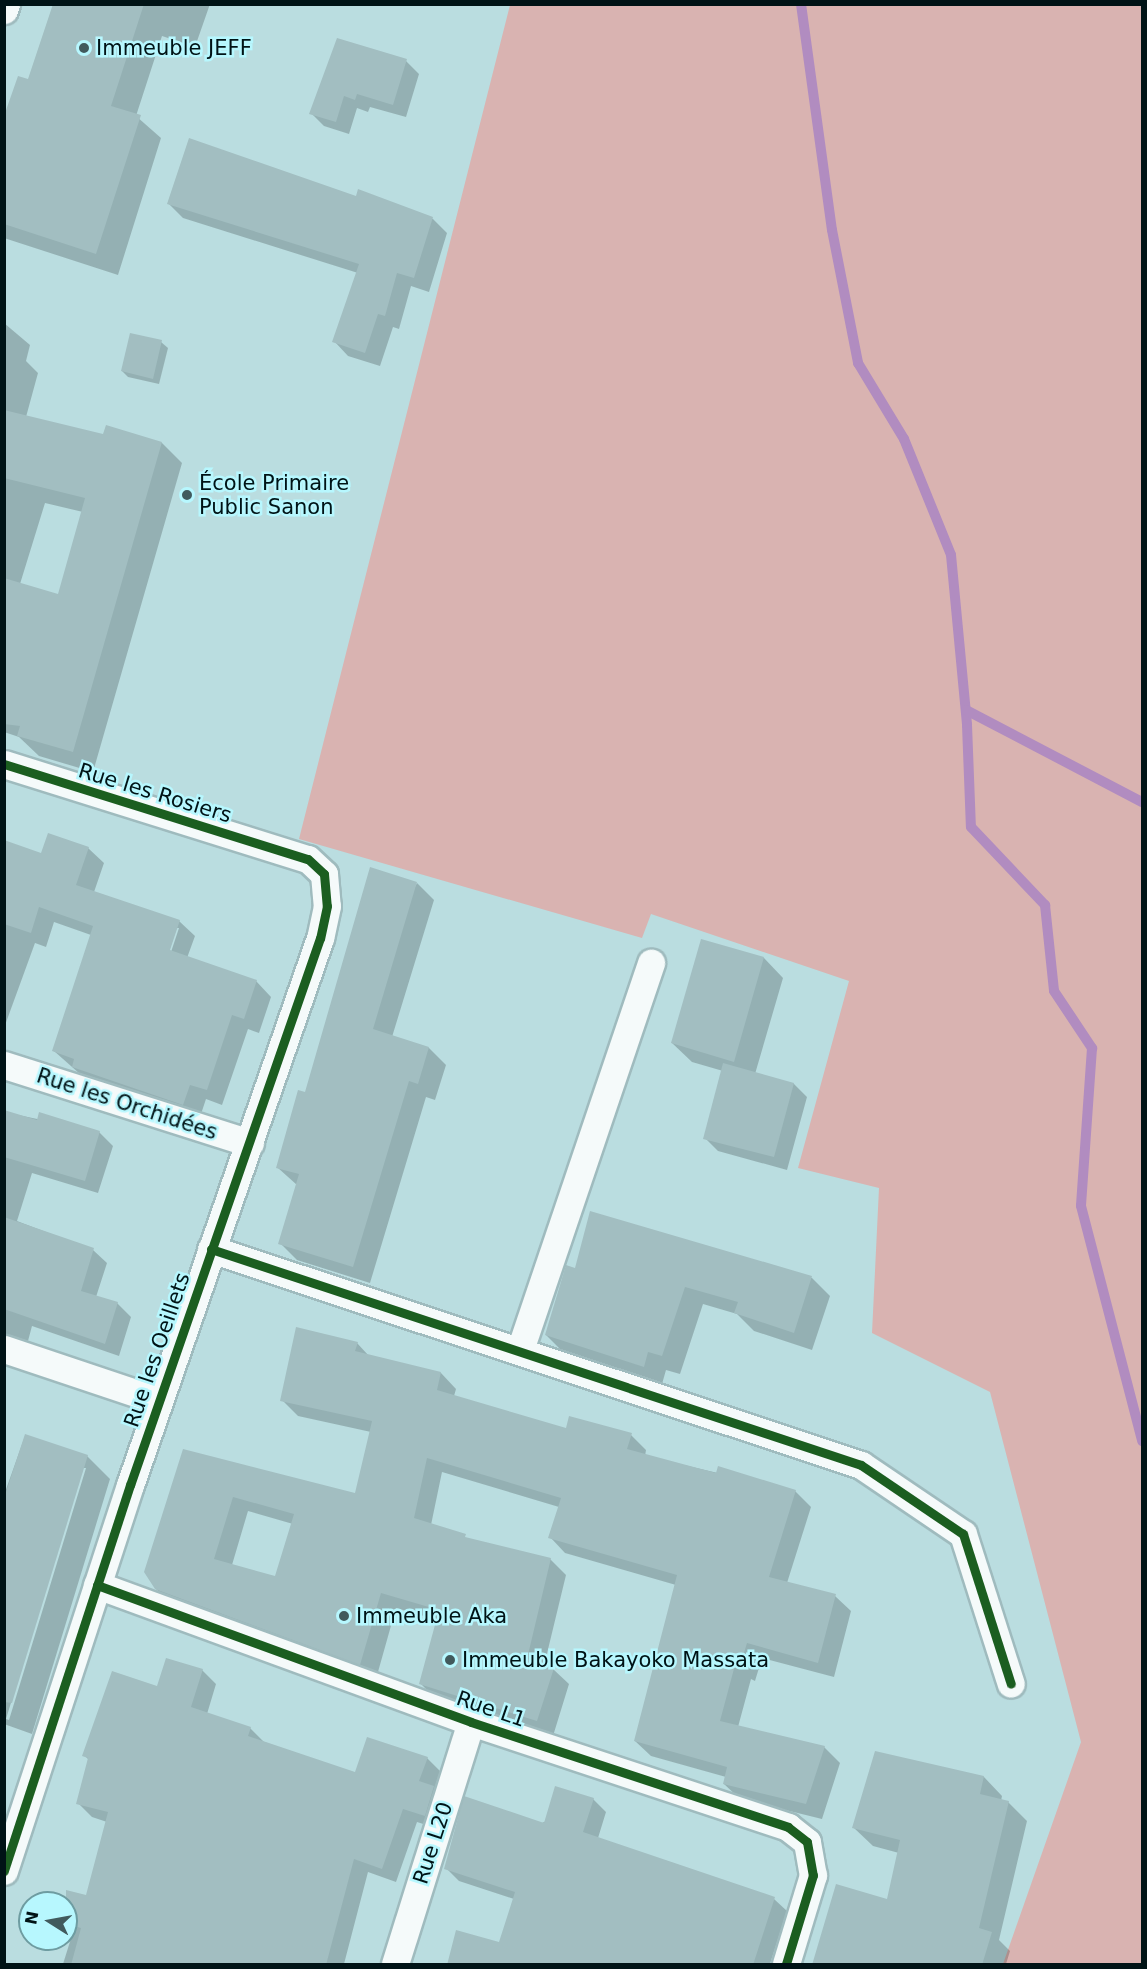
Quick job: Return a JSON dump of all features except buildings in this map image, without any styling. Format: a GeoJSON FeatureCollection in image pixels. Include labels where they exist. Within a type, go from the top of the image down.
{"type":"FeatureCollection","features":[{"type":"Feature","properties":{"kind":"street"},"geometry":{"type":"LineString","coordinates":[[4,9],[6,4]]}},
{"type":"Feature","properties":{"kind":"street","name":"Rue les Rosiers"},"geometry":{"type":"LineString","coordinates":[[4,764],[296,855]]}},
{"type":"Feature","properties":{"kind":"street","name":"Rue les Oeillets"},"geometry":{"type":"LineString","coordinates":[[4,1871],[97,1586],[211,1249],[250,1143],[327,906],[324,874],[308,859],[296,855]]}},
{"type":"Feature","properties":{"kind":"street"},"geometry":{"type":"LineString","coordinates":[[520,1350],[651,963]]}},
{"type":"Feature","properties":{"kind":"street","name":"Rue les Orchidées"},"geometry":{"type":"LineString","coordinates":[[4,1065],[250,1143]]}},
{"type":"Feature","properties":{"kind":"street"},"geometry":{"type":"LineString","coordinates":[[211,1249],[861,1465],[953,1525],[963,1534],[1011,1684]]}},
{"type":"Feature","properties":{"kind":"street"},"geometry":{"type":"LineString","coordinates":[[4,1349],[159,1401]]}},
{"type":"Feature","properties":{"kind":"street","name":"Rue L1"},"geometry":{"type":"LineString","coordinates":[[97,1586],[471,1722],[797,1832],[807,1842],[812,1858],[813,1875],[786,1965]]}},
{"type":"Feature","properties":{"kind":"street","name":"Rue L20"},"geometry":{"type":"LineString","coordinates":[[395,1965],[471,1722]]}},
{"type":"Feature","properties":{"kind":"shaded area"},"geometry":{"type":"Polygon","coordinates":[[[510,5],[1142,5],[1142,1964],[1003,1964],[1081,1742],[990,1392],[872,1333],[879,1188],[798,1168],[849,981],[651,914],[642,938],[299,839],[510,5]]]}},
{"type":"Feature","properties":{"kind":"waterway"},"geometry":{"type":"LineString","coordinates":[[801,4],[832,230],[858,363],[904,439],[951,555],[967,725],[971,827],[1045,905],[1054,991],[1092,1048],[1081,1206],[1142,1441]]}},
{"type":"Feature","properties":{"kind":"waterway"},"geometry":{"type":"LineString","coordinates":[[966,710],[1142,802]]}},
{"type":"Feature","properties":{"kind":"cycle path"},"geometry":{"type":"LineString","coordinates":[[4,764],[308,859],[324,874],[327,906],[320,938],[130,1485],[4,1871]]}},
{"type":"Feature","properties":{"kind":"cycle path"},"geometry":{"type":"LineString","coordinates":[[211,1249],[861,1465],[963,1534],[1011,1684]]}},
{"type":"Feature","properties":{"kind":"cycle path"},"geometry":{"type":"LineString","coordinates":[[97,1585],[471,1722],[788,1827],[807,1842],[813,1875],[786,1964]]}},
{"type":"Feature","properties":{"kind":"place","name":"Immeuble JEFF"},"geometry":{"type":"Point","coordinates":[84,48]}},
{"type":"Feature","properties":{"kind":"place","name":"École Primaire Public Sanon"},"geometry":{"type":"Point","coordinates":[187,495]}},
{"type":"Feature","properties":{"kind":"place","name":"Immeuble Aka"},"geometry":{"type":"Point","coordinates":[344,1616]}},
{"type":"Feature","properties":{"kind":"place","name":"Immeuble Bakayoko Massata"},"geometry":{"type":"Point","coordinates":[450,1660]}}]}
